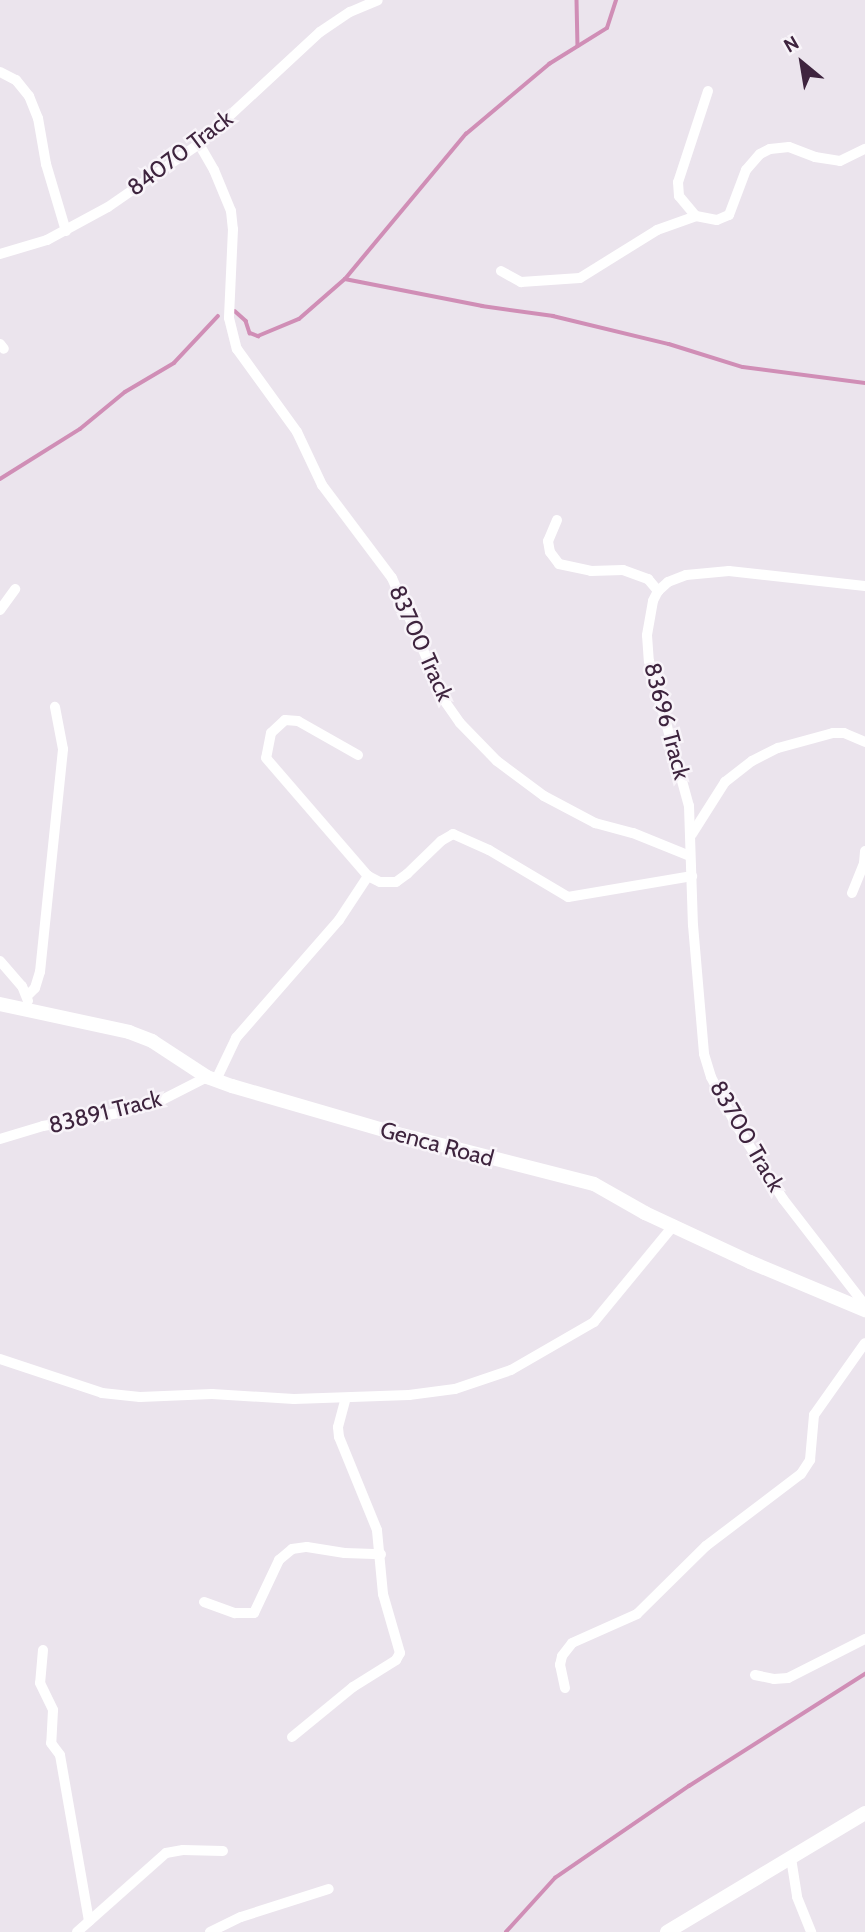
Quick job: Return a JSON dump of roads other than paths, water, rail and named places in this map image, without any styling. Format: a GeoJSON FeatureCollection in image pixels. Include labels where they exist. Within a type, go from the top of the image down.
{"type":"FeatureCollection","features":[{"type":"Feature","properties":{"kind":"street","name":"84070 Track"},"geometry":{"type":"LineString","coordinates":[[0,254],[66,231],[108,207],[199,144],[320,32],[350,12],[378,0]]}},
{"type":"Feature","properties":{"kind":"street"},"geometry":{"type":"LineString","coordinates":[[0,72],[16,80],[29,96],[38,118],[46,164],[66,231]]}},
{"type":"Feature","properties":{"kind":"street"},"geometry":{"type":"LineString","coordinates":[[696,216],[679,196],[678,182],[708,91]]}},
{"type":"Feature","properties":{"kind":"street","name":"83700 Track"},"geometry":{"type":"LineString","coordinates":[[199,144],[218,178],[231,211],[233,229],[229,318],[237,349],[251,373],[297,432],[322,485],[392,578],[446,703],[460,723],[497,761],[544,796],[587,820],[690,856],[704,1054],[711,1077],[735,1123],[783,1199],[865,1307]]}},
{"type":"Feature","properties":{"kind":"street"},"geometry":{"type":"LineString","coordinates":[[501,271],[521,282],[580,278],[657,230],[696,216],[717,220],[729,215],[746,170],[760,154],[770,149],[789,147],[815,156],[840,160],[865,149]]}},
{"type":"Feature","properties":{"kind":"street"},"geometry":{"type":"LineString","coordinates":[[557,520],[548,541],[550,552],[559,564],[591,571],[623,570],[648,579],[658,591],[678,577],[729,571],[865,586]]}},
{"type":"Feature","properties":{"kind":"street"},"geometry":{"type":"LineString","coordinates":[[0,610],[15,589]]}},
{"type":"Feature","properties":{"kind":"street","name":"83696 Track"},"geometry":{"type":"LineString","coordinates":[[658,591],[650,615],[649,661],[686,794],[692,834],[690,856]]}},
{"type":"Feature","properties":{"kind":"street"},"geometry":{"type":"LineString","coordinates":[[0,961],[28,1003],[40,972],[63,749],[55,708]]}},
{"type":"Feature","properties":{"kind":"street"},"geometry":{"type":"LineString","coordinates":[[358,755],[298,721],[285,720],[271,733],[266,758],[368,876],[380,882],[396,882],[441,841],[453,834],[462,835],[568,897],[692,876]]}},
{"type":"Feature","properties":{"kind":"street"},"geometry":{"type":"LineString","coordinates":[[692,834],[725,782],[752,761],[778,748],[834,733],[844,733],[865,742]]}},
{"type":"Feature","properties":{"kind":"street"},"geometry":{"type":"LineString","coordinates":[[852,893],[865,851]]}},
{"type":"Feature","properties":{"kind":"street"},"geometry":{"type":"LineString","coordinates":[[211,1078],[236,1038],[339,920],[368,876]]}},
{"type":"Feature","properties":{"kind":"street","name":"Genca Road"},"geometry":{"type":"LineString","coordinates":[[0,1004],[28,1003],[129,1032],[152,1041],[211,1078],[394,1133],[594,1184],[645,1213],[807,1287],[865,1307]]}},
{"type":"Feature","properties":{"kind":"street","name":"83891 Track"},"geometry":{"type":"LineString","coordinates":[[0,1139],[43,1126],[147,1105],[211,1078]]}},
{"type":"Feature","properties":{"kind":"street"},"geometry":{"type":"LineString","coordinates":[[0,1359],[102,1393],[127,1396],[212,1394],[294,1399],[346,1398],[455,1389],[511,1370],[594,1322],[674,1225]]}},
{"type":"Feature","properties":{"kind":"street"},"geometry":{"type":"LineString","coordinates":[[565,1688],[562,1656],[572,1643],[637,1614],[706,1546],[801,1474],[810,1460],[814,1415],[865,1343]]}},
{"type":"Feature","properties":{"kind":"street"},"geometry":{"type":"LineString","coordinates":[[292,1737],[338,1698],[399,1656],[383,1594],[381,1554],[371,1512],[342,1451],[339,1437],[338,1427],[346,1398]]}},
{"type":"Feature","properties":{"kind":"street"},"geometry":{"type":"LineString","coordinates":[[204,1602],[235,1613],[254,1613],[279,1560],[292,1549],[307,1546],[345,1553],[381,1554]]}},
{"type":"Feature","properties":{"kind":"street"},"geometry":{"type":"LineString","coordinates":[[755,1675],[774,1679],[788,1678],[865,1639]]}},
{"type":"Feature","properties":{"kind":"street"},"geometry":{"type":"LineString","coordinates":[[43,1650],[40,1683],[53,1710],[51,1743],[60,1755],[89,1922]]}},
{"type":"Feature","properties":{"kind":"street"},"geometry":{"type":"LineString","coordinates":[[667,1932],[865,1813]]}},
{"type":"Feature","properties":{"kind":"street"},"geometry":{"type":"LineString","coordinates":[[77,1932],[166,1853],[183,1850],[223,1851]]}},
{"type":"Feature","properties":{"kind":"street"},"geometry":{"type":"LineString","coordinates":[[791,1858],[797,1897],[811,1932]]}},
{"type":"Feature","properties":{"kind":"street"},"geometry":{"type":"LineString","coordinates":[[210,1932],[241,1917],[329,1889]]}},
{"type":"Feature","properties":{"kind":"waterway"},"geometry":{"type":"LineString","coordinates":[[577,0],[578,46]]}},
{"type":"Feature","properties":{"kind":"waterway"},"geometry":{"type":"LineString","coordinates":[[235,311],[246,321],[250,333],[258,336],[299,319],[345,279],[466,134],[549,64],[607,28],[616,0]]}},
{"type":"Feature","properties":{"kind":"waterway"},"geometry":{"type":"LineString","coordinates":[[345,279],[482,306],[553,316],[669,344],[743,367],[865,383]]}},
{"type":"Feature","properties":{"kind":"waterway"},"geometry":{"type":"LineString","coordinates":[[0,479],[80,429],[125,392],[174,363],[218,316]]}},
{"type":"Feature","properties":{"kind":"waterway"},"geometry":{"type":"LineString","coordinates":[[506,1932],[555,1878],[689,1786],[865,1674]]}}]}
